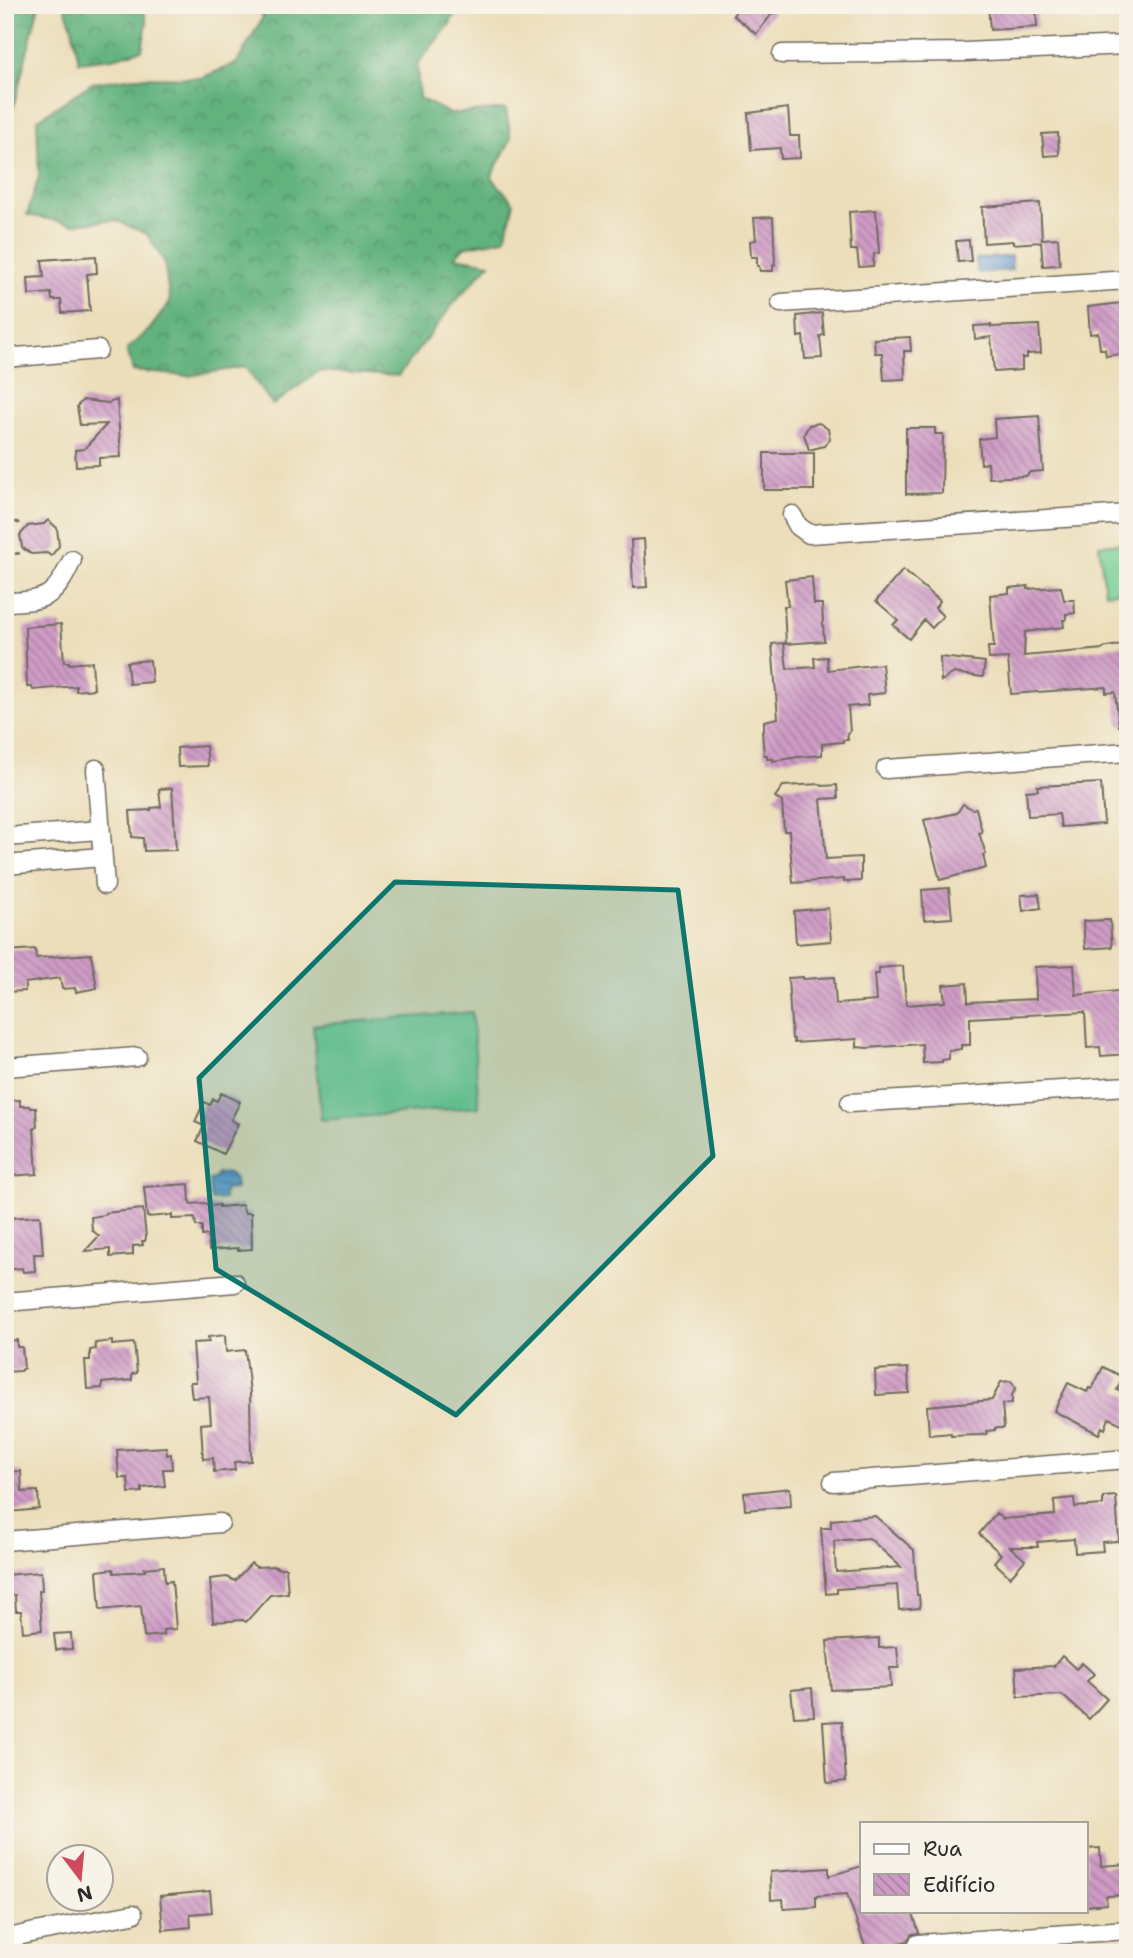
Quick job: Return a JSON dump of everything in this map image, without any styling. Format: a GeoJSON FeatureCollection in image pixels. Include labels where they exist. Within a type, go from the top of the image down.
{"type":"FeatureCollection","features":[{"type":"Feature","properties":{"kind":"street"},"geometry":{"type":"LineString","coordinates":[[782,54],[964,52],[1128,45]]}},
{"type":"Feature","properties":{"kind":"street"},"geometry":{"type":"LineString","coordinates":[[781,303],[1128,280]]}},
{"type":"Feature","properties":{"kind":"street"},"geometry":{"type":"LineString","coordinates":[[5,358],[98,350]]}},
{"type":"Feature","properties":{"kind":"street"},"geometry":{"type":"LineString","coordinates":[[792,515],[798,526],[809,534],[1128,514]]}},
{"type":"Feature","properties":{"kind":"street"},"geometry":{"type":"LineString","coordinates":[[5,602],[39,599],[48,595],[58,586],[72,560]]}},
{"type":"Feature","properties":{"kind":"street"},"geometry":{"type":"LineString","coordinates":[[886,769],[1128,752]]}},
{"type":"Feature","properties":{"kind":"street"},"geometry":{"type":"LineString","coordinates":[[96,769],[105,885]]}},
{"type":"Feature","properties":{"kind":"street"},"geometry":{"type":"LineString","coordinates":[[5,837],[100,830]]}},
{"type":"Feature","properties":{"kind":"street"},"geometry":{"type":"LineString","coordinates":[[5,865],[102,857]]}},
{"type":"Feature","properties":{"kind":"street"},"geometry":{"type":"LineString","coordinates":[[5,1068],[137,1057]]}},
{"type":"Feature","properties":{"kind":"street"},"geometry":{"type":"LineString","coordinates":[[850,1103],[1128,1086]]}},
{"type":"Feature","properties":{"kind":"street"},"geometry":{"type":"LineString","coordinates":[[5,1302],[235,1283]]}},
{"type":"Feature","properties":{"kind":"street"},"geometry":{"type":"LineString","coordinates":[[833,1482],[1128,1459]]}},
{"type":"Feature","properties":{"kind":"street"},"geometry":{"type":"LineString","coordinates":[[5,1541],[220,1523]]}},
{"type":"Feature","properties":{"kind":"street"},"geometry":{"type":"LineString","coordinates":[[5,1940],[34,1931],[133,1914]]}},
{"type":"Feature","properties":{"kind":"street"},"geometry":{"type":"LineString","coordinates":[[918,1944],[1128,1930]]}},
{"type":"Feature","properties":{"kind":"path"},"geometry":{"type":"LineString","coordinates":[[5,523],[17,522],[23,527]]}},
{"type":"Feature","properties":{"kind":"path"},"geometry":{"type":"LineString","coordinates":[[5,555],[21,554],[25,548]]}},
{"type":"Feature","properties":{"kind":"highlighted area"},"geometry":{"type":"Polygon","coordinates":[[[395,882],[678,890],[713,1156],[456,1415],[216,1269],[199,1078],[395,882]]]}},
{"type":"Feature","properties":{"kind":"green space"},"geometry":{"type":"Polygon","coordinates":[[[5,5],[39,5],[5,141],[5,5]]]}},
{"type":"Feature","properties":{"kind":"green space"},"geometry":{"type":"Polygon","coordinates":[[[64,5],[142,5],[147,22],[142,50],[113,58],[79,62],[72,27],[64,5]]]}},
{"type":"Feature","properties":{"kind":"green space"},"geometry":{"type":"Polygon","coordinates":[[[256,5],[459,5],[450,24],[417,64],[419,98],[450,114],[506,109],[511,139],[491,177],[514,203],[505,239],[464,247],[455,257],[490,263],[455,302],[398,376],[319,371],[273,405],[245,367],[188,376],[133,371],[127,349],[149,330],[170,302],[164,261],[147,234],[115,220],[73,224],[27,215],[39,176],[37,120],[92,83],[136,77],[201,78],[237,63],[263,17],[256,5]]]}},
{"type":"Feature","properties":{"kind":"green space"},"geometry":{"type":"Polygon","coordinates":[[[1120,543],[1125,591],[1105,593],[1099,545],[1120,543]]]}},
{"type":"Feature","properties":{"kind":"green space"},"geometry":{"type":"Polygon","coordinates":[[[472,1012],[479,1107],[321,1120],[313,1025],[472,1012]]]}},
{"type":"Feature","properties":{"kind":"water"},"geometry":{"type":"Polygon","coordinates":[[[1011,256],[1012,270],[977,273],[976,259],[1011,256]]]}},
{"type":"Feature","properties":{"kind":"water"},"geometry":{"type":"Polygon","coordinates":[[[229,1173],[235,1179],[236,1189],[224,1190],[224,1199],[211,1200],[209,1180],[214,1179],[217,1174],[229,1173]]]}},
{"type":"Feature","properties":{"kind":"building"},"geometry":{"type":"Polygon","coordinates":[[[741,5],[779,5],[756,34],[733,15],[741,5]]]}},
{"type":"Feature","properties":{"kind":"building"},"geometry":{"type":"Polygon","coordinates":[[[988,5],[1036,5],[1037,27],[990,30],[988,5]]]}},
{"type":"Feature","properties":{"kind":"building"},"geometry":{"type":"Polygon","coordinates":[[[788,108],[790,136],[799,136],[800,158],[781,159],[780,148],[751,150],[748,113],[788,108]]]}},
{"type":"Feature","properties":{"kind":"building"},"geometry":{"type":"Polygon","coordinates":[[[1058,133],[1059,155],[1044,156],[1042,134],[1058,133]]]}},
{"type":"Feature","properties":{"kind":"building"},"geometry":{"type":"Polygon","coordinates":[[[1040,203],[1042,239],[1058,238],[1060,265],[1043,266],[1041,242],[984,243],[982,207],[1040,203]]]}},
{"type":"Feature","properties":{"kind":"building"},"geometry":{"type":"Polygon","coordinates":[[[876,210],[879,253],[874,254],[873,266],[859,267],[857,250],[851,250],[849,212],[876,210]]]}},
{"type":"Feature","properties":{"kind":"building"},"geometry":{"type":"Polygon","coordinates":[[[773,217],[775,265],[773,271],[760,271],[757,257],[751,257],[750,241],[756,240],[754,218],[773,217]]]}},
{"type":"Feature","properties":{"kind":"building"},"geometry":{"type":"Polygon","coordinates":[[[969,240],[971,261],[958,262],[956,241],[969,240]]]}},
{"type":"Feature","properties":{"kind":"building"},"geometry":{"type":"Polygon","coordinates":[[[96,256],[97,273],[87,274],[90,311],[62,313],[61,300],[52,300],[51,293],[29,295],[28,278],[44,277],[42,260],[96,256]]]}},
{"type":"Feature","properties":{"kind":"building"},"geometry":{"type":"Polygon","coordinates":[[[1121,303],[1125,346],[1121,347],[1122,354],[1106,356],[1105,349],[1100,349],[1098,333],[1090,334],[1088,307],[1121,303]]]}},
{"type":"Feature","properties":{"kind":"building"},"geometry":{"type":"Polygon","coordinates":[[[822,313],[822,358],[805,359],[803,336],[798,337],[797,316],[822,313]]]}},
{"type":"Feature","properties":{"kind":"building"},"geometry":{"type":"Polygon","coordinates":[[[1039,325],[1041,353],[1027,354],[1027,358],[1022,358],[1022,370],[994,372],[991,337],[975,339],[974,326],[1039,325]]]}},
{"type":"Feature","properties":{"kind":"building"},"geometry":{"type":"Polygon","coordinates":[[[910,337],[911,351],[904,351],[905,379],[884,380],[882,353],[875,353],[874,339],[910,337]]]}},
{"type":"Feature","properties":{"kind":"building"},"geometry":{"type":"Polygon","coordinates":[[[83,400],[108,403],[117,400],[121,457],[99,458],[99,465],[76,466],[75,450],[84,449],[107,424],[80,425],[77,406],[83,400]]]}},
{"type":"Feature","properties":{"kind":"building"},"geometry":{"type":"Polygon","coordinates":[[[1039,416],[1043,471],[1030,472],[1026,476],[989,478],[988,463],[981,464],[979,439],[995,437],[994,419],[1039,416]]]}},
{"type":"Feature","properties":{"kind":"building"},"geometry":{"type":"Polygon","coordinates":[[[819,423],[828,429],[830,439],[824,446],[809,450],[804,434],[809,425],[819,423]]]}},
{"type":"Feature","properties":{"kind":"building"},"geometry":{"type":"Polygon","coordinates":[[[906,428],[935,428],[935,434],[943,434],[942,493],[906,494],[906,428]]]}},
{"type":"Feature","properties":{"kind":"building"},"geometry":{"type":"Polygon","coordinates":[[[764,453],[814,453],[814,490],[764,490],[764,453]]]}},
{"type":"Feature","properties":{"kind":"building"},"geometry":{"type":"Polygon","coordinates":[[[48,520],[57,528],[59,546],[51,556],[47,553],[31,554],[22,547],[20,535],[28,526],[44,524],[48,520]]]}},
{"type":"Feature","properties":{"kind":"building"},"geometry":{"type":"Polygon","coordinates":[[[644,539],[647,587],[633,588],[631,540],[644,539]]]}},
{"type":"Feature","properties":{"kind":"building"},"geometry":{"type":"Polygon","coordinates":[[[903,570],[940,601],[935,608],[943,616],[932,628],[924,620],[909,639],[893,625],[898,620],[876,601],[903,570]]]}},
{"type":"Feature","properties":{"kind":"building"},"geometry":{"type":"Polygon","coordinates":[[[812,577],[814,604],[822,604],[824,641],[786,644],[784,606],[788,606],[785,580],[812,577]]]}},
{"type":"Feature","properties":{"kind":"building"},"geometry":{"type":"Polygon","coordinates":[[[1028,586],[1028,589],[1061,587],[1064,600],[1074,600],[1075,613],[1066,614],[1064,627],[1025,632],[1024,656],[1128,645],[1128,726],[1119,726],[1115,692],[1106,693],[1106,687],[1011,694],[1008,658],[989,659],[988,647],[994,647],[990,595],[1009,593],[1009,588],[1028,586]]]}},
{"type":"Feature","properties":{"kind":"building"},"geometry":{"type":"Polygon","coordinates":[[[61,624],[64,662],[92,662],[94,689],[76,691],[76,686],[33,690],[32,687],[27,687],[25,627],[61,624]]]}},
{"type":"Feature","properties":{"kind":"building"},"geometry":{"type":"Polygon","coordinates":[[[784,643],[787,669],[815,667],[814,658],[827,657],[828,670],[882,664],[885,693],[867,695],[868,705],[848,707],[848,740],[822,744],[822,755],[773,761],[764,755],[762,731],[764,721],[778,718],[772,644],[784,643]]]}},
{"type":"Feature","properties":{"kind":"building"},"geometry":{"type":"Polygon","coordinates":[[[940,657],[985,662],[983,677],[954,673],[941,681],[940,657]]]}},
{"type":"Feature","properties":{"kind":"building"},"geometry":{"type":"Polygon","coordinates":[[[150,660],[152,682],[129,684],[127,662],[150,660]]]}},
{"type":"Feature","properties":{"kind":"building"},"geometry":{"type":"Polygon","coordinates":[[[206,746],[208,766],[178,767],[177,748],[206,746]]]}},
{"type":"Feature","properties":{"kind":"building"},"geometry":{"type":"Polygon","coordinates":[[[1101,783],[1104,824],[1061,827],[1059,814],[1028,816],[1026,791],[1038,790],[1037,786],[1101,783]]]}},
{"type":"Feature","properties":{"kind":"building"},"geometry":{"type":"Polygon","coordinates":[[[837,785],[838,798],[821,799],[826,859],[861,857],[861,881],[844,882],[844,879],[793,883],[789,831],[784,831],[782,802],[775,797],[783,786],[837,785]]]}},
{"type":"Feature","properties":{"kind":"building"},"geometry":{"type":"Polygon","coordinates":[[[172,788],[176,850],[144,851],[143,838],[132,837],[130,811],[161,807],[159,789],[172,788]]]}},
{"type":"Feature","properties":{"kind":"building"},"geometry":{"type":"Polygon","coordinates":[[[963,804],[972,809],[976,808],[982,832],[979,833],[986,854],[983,855],[986,868],[940,880],[924,820],[957,813],[963,804]]]}},
{"type":"Feature","properties":{"kind":"building"},"geometry":{"type":"Polygon","coordinates":[[[949,888],[952,918],[924,920],[922,890],[949,888]]]}},
{"type":"Feature","properties":{"kind":"building"},"geometry":{"type":"Polygon","coordinates":[[[1039,894],[1041,908],[1023,911],[1021,895],[1039,894]]]}},
{"type":"Feature","properties":{"kind":"building"},"geometry":{"type":"Polygon","coordinates":[[[828,908],[831,941],[796,944],[794,911],[828,908]]]}},
{"type":"Feature","properties":{"kind":"building"},"geometry":{"type":"Polygon","coordinates":[[[1110,920],[1112,947],[1085,949],[1083,921],[1110,920]]]}},
{"type":"Feature","properties":{"kind":"building"},"geometry":{"type":"Polygon","coordinates":[[[35,949],[36,958],[91,954],[97,988],[76,992],[75,988],[62,989],[60,978],[25,983],[25,991],[5,992],[7,951],[35,949]]]}},
{"type":"Feature","properties":{"kind":"building"},"geometry":{"type":"Polygon","coordinates":[[[1074,965],[1076,995],[1118,991],[1124,997],[1128,1021],[1128,1054],[1101,1056],[1100,1047],[1087,1048],[1085,1012],[970,1018],[970,1045],[961,1045],[961,1049],[949,1051],[949,1059],[942,1062],[923,1063],[922,1044],[867,1048],[857,1047],[857,1039],[794,1043],[792,1039],[788,978],[834,977],[836,1004],[876,1001],[874,974],[879,974],[879,968],[903,966],[906,1005],[945,1002],[943,985],[967,983],[968,1002],[1036,999],[1035,967],[1074,965]]]}},
{"type":"Feature","properties":{"kind":"building"},"geometry":{"type":"Polygon","coordinates":[[[221,1093],[240,1102],[231,1120],[238,1124],[223,1154],[197,1141],[204,1126],[195,1122],[204,1102],[210,1105],[213,1099],[217,1101],[221,1093]]]}},
{"type":"Feature","properties":{"kind":"building"},"geometry":{"type":"Polygon","coordinates":[[[20,1100],[20,1106],[36,1108],[37,1127],[34,1128],[37,1174],[9,1176],[9,1168],[5,1165],[8,1161],[5,1101],[20,1100]]]}},
{"type":"Feature","properties":{"kind":"building"},"geometry":{"type":"Polygon","coordinates":[[[189,1184],[190,1204],[205,1203],[219,1207],[242,1205],[245,1213],[251,1213],[252,1249],[209,1250],[208,1235],[202,1236],[202,1226],[196,1226],[195,1218],[172,1219],[172,1215],[147,1217],[144,1187],[189,1184]]]}},
{"type":"Feature","properties":{"kind":"building"},"geometry":{"type":"Polygon","coordinates":[[[143,1209],[146,1237],[145,1241],[142,1241],[143,1245],[133,1246],[133,1255],[110,1257],[110,1249],[85,1251],[99,1236],[92,1230],[91,1217],[143,1209]]]}},
{"type":"Feature","properties":{"kind":"building"},"geometry":{"type":"Polygon","coordinates":[[[40,1216],[43,1254],[34,1254],[35,1271],[23,1272],[22,1268],[5,1270],[5,1242],[10,1242],[9,1218],[40,1216]]]}},
{"type":"Feature","properties":{"kind":"building"},"geometry":{"type":"Polygon","coordinates":[[[225,1335],[226,1352],[245,1350],[250,1393],[251,1461],[234,1462],[235,1470],[214,1472],[213,1458],[203,1459],[201,1424],[211,1423],[209,1397],[192,1398],[190,1382],[196,1382],[193,1343],[209,1342],[208,1337],[225,1335]]]}},
{"type":"Feature","properties":{"kind":"building"},"geometry":{"type":"Polygon","coordinates":[[[17,1340],[17,1347],[22,1347],[24,1368],[20,1371],[5,1372],[5,1341],[17,1340]]]}},
{"type":"Feature","properties":{"kind":"building"},"geometry":{"type":"Polygon","coordinates":[[[112,1341],[112,1345],[134,1343],[137,1373],[132,1374],[132,1380],[102,1383],[102,1388],[87,1389],[85,1360],[90,1360],[90,1350],[96,1349],[95,1343],[112,1341]]]}},
{"type":"Feature","properties":{"kind":"building"},"geometry":{"type":"Polygon","coordinates":[[[1103,1367],[1123,1377],[1117,1390],[1128,1395],[1128,1427],[1109,1418],[1105,1429],[1102,1427],[1099,1434],[1054,1411],[1068,1383],[1087,1392],[1089,1388],[1092,1389],[1103,1367]]]}},
{"type":"Feature","properties":{"kind":"building"},"geometry":{"type":"Polygon","coordinates":[[[908,1368],[909,1393],[876,1395],[875,1370],[908,1368]]]}},
{"type":"Feature","properties":{"kind":"building"},"geometry":{"type":"Polygon","coordinates":[[[1011,1381],[1016,1388],[1012,1403],[1002,1404],[1004,1428],[995,1428],[980,1435],[929,1435],[927,1406],[992,1400],[1001,1382],[1011,1381]]]}},
{"type":"Feature","properties":{"kind":"building"},"geometry":{"type":"Polygon","coordinates":[[[166,1447],[167,1455],[171,1454],[172,1469],[163,1469],[165,1486],[142,1488],[142,1492],[129,1493],[128,1478],[119,1478],[117,1450],[166,1447]]]}},
{"type":"Feature","properties":{"kind":"building"},"geometry":{"type":"Polygon","coordinates":[[[21,1471],[22,1492],[38,1491],[39,1509],[10,1512],[10,1507],[5,1507],[5,1472],[21,1471]]]}},
{"type":"Feature","properties":{"kind":"building"},"geometry":{"type":"Polygon","coordinates":[[[790,1488],[791,1506],[745,1510],[744,1493],[790,1488]]]}},
{"type":"Feature","properties":{"kind":"building"},"geometry":{"type":"Polygon","coordinates":[[[1116,1496],[1119,1541],[1102,1542],[1103,1551],[1075,1553],[1074,1539],[1037,1542],[1038,1547],[1010,1547],[1025,1560],[1010,1577],[994,1562],[1001,1554],[979,1534],[996,1513],[1003,1519],[1055,1515],[1054,1500],[1074,1498],[1075,1507],[1103,1505],[1103,1497],[1116,1496]]]}},
{"type":"Feature","properties":{"kind":"building"},"geometry":{"type":"Polygon","coordinates":[[[875,1516],[914,1550],[920,1608],[899,1610],[897,1585],[837,1589],[837,1593],[826,1594],[821,1528],[831,1528],[831,1520],[875,1516]],[[869,1538],[834,1541],[836,1572],[901,1567],[869,1538]]]}},
{"type":"Feature","properties":{"kind":"building"},"geometry":{"type":"Polygon","coordinates":[[[251,1563],[256,1567],[286,1568],[288,1593],[270,1595],[246,1622],[213,1622],[210,1579],[227,1577],[235,1581],[251,1563]]]}},
{"type":"Feature","properties":{"kind":"building"},"geometry":{"type":"Polygon","coordinates":[[[164,1566],[165,1582],[172,1581],[176,1629],[163,1630],[164,1635],[144,1637],[141,1606],[100,1610],[97,1571],[145,1571],[144,1568],[164,1566]]]}},
{"type":"Feature","properties":{"kind":"building"},"geometry":{"type":"Polygon","coordinates":[[[41,1572],[42,1590],[39,1591],[42,1630],[23,1632],[21,1611],[16,1611],[15,1595],[5,1596],[5,1575],[41,1572]]]}},
{"type":"Feature","properties":{"kind":"building"},"geometry":{"type":"Polygon","coordinates":[[[71,1633],[72,1649],[56,1650],[54,1634],[71,1633]]]}},
{"type":"Feature","properties":{"kind":"building"},"geometry":{"type":"Polygon","coordinates":[[[879,1638],[879,1648],[897,1647],[899,1668],[890,1668],[891,1687],[831,1690],[827,1641],[879,1638]]]}},
{"type":"Feature","properties":{"kind":"building"},"geometry":{"type":"Polygon","coordinates":[[[1062,1656],[1076,1669],[1082,1663],[1094,1674],[1087,1681],[1107,1699],[1089,1719],[1062,1695],[1018,1697],[1016,1668],[1054,1666],[1062,1656]]]}},
{"type":"Feature","properties":{"kind":"building"},"geometry":{"type":"Polygon","coordinates":[[[812,1688],[814,1716],[794,1717],[791,1690],[812,1688]]]}},
{"type":"Feature","properties":{"kind":"building"},"geometry":{"type":"Polygon","coordinates":[[[842,1721],[846,1781],[827,1783],[823,1722],[842,1721]]]}},
{"type":"Feature","properties":{"kind":"building"},"geometry":{"type":"Polygon","coordinates":[[[1100,1848],[1101,1866],[1128,1864],[1128,1895],[1106,1896],[1107,1904],[1088,1906],[1088,1849],[1100,1848]]]}},
{"type":"Feature","properties":{"kind":"building"},"geometry":{"type":"Polygon","coordinates":[[[860,1867],[860,1912],[912,1912],[919,1933],[912,1934],[907,1941],[867,1952],[847,1894],[816,1896],[816,1907],[784,1909],[783,1899],[771,1900],[770,1872],[829,1868],[829,1876],[860,1867]]]}},
{"type":"Feature","properties":{"kind":"building"},"geometry":{"type":"Polygon","coordinates":[[[210,1891],[212,1912],[190,1914],[191,1927],[163,1930],[160,1896],[210,1891]]]}}]}
